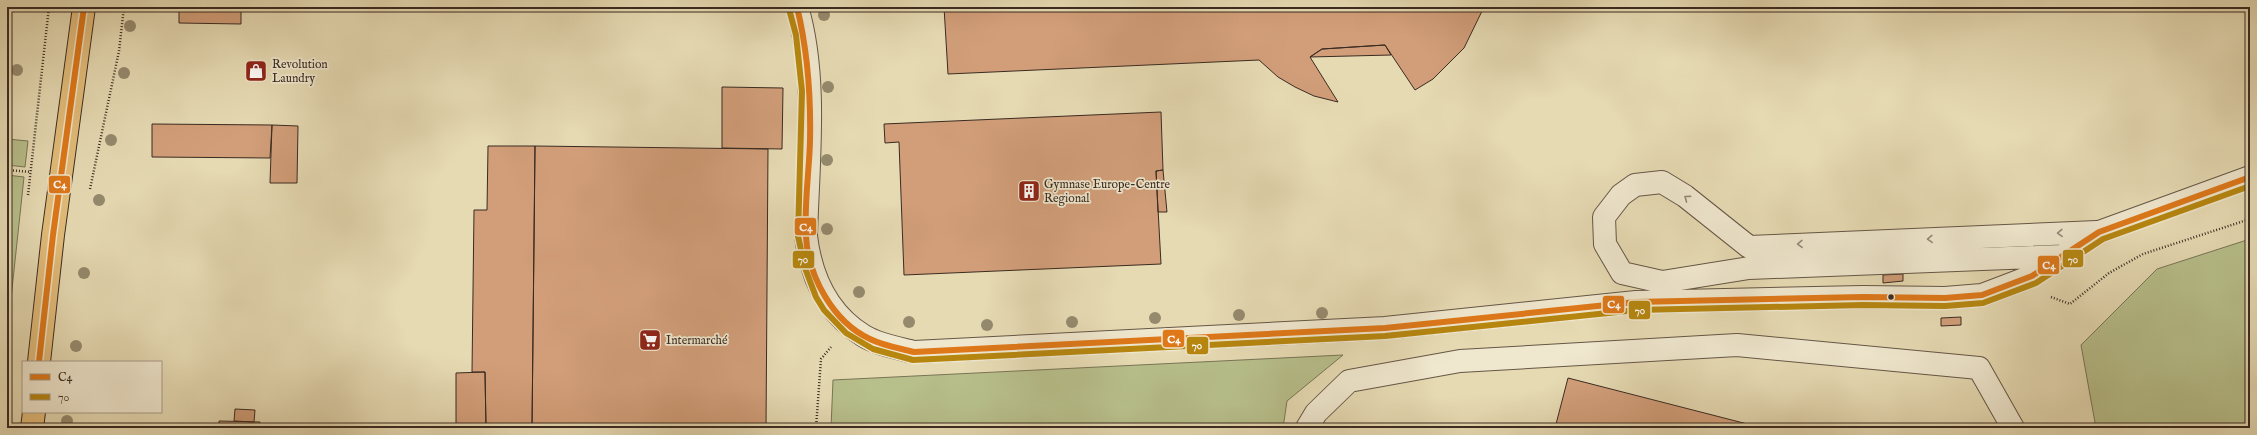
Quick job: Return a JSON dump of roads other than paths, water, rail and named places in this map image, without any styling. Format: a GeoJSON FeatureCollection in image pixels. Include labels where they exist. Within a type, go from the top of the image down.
{"type":"FeatureCollection","features":[{"type":"Feature","properties":{"kind":"main road"},"geometry":{"type":"LineString","coordinates":[[39,361],[53,236],[84,7]]}},
{"type":"Feature","properties":{"kind":"main road"},"geometry":{"type":"LineString","coordinates":[[32,428],[34,413]]}},
{"type":"Feature","properties":{"kind":"street"},"geometry":{"type":"LineString","coordinates":[[796,7],[804,30],[810,73],[806,236],[809,259],[816,280],[827,298],[849,324],[865,337],[883,344],[914,352],[1385,328],[1636,302],[1863,297],[1945,298],[1982,295],[2032,276],[2099,232],[2250,177]]}},
{"type":"Feature","properties":{"kind":"street"},"geometry":{"type":"LineString","coordinates":[[2062,256],[1749,268],[1662,282],[1622,273],[1605,244],[1604,217],[1621,195],[1635,185],[1662,182],[1685,196],[1749,247],[2099,232]]}},
{"type":"Feature","properties":{"kind":"street"},"geometry":{"type":"LineString","coordinates":[[1307,428],[1316,412],[1349,381],[1460,361],[1737,345],[1979,368],[2013,428]]}},
{"type":"Feature","properties":{"kind":"place","name":"Revolution Laundry"},"geometry":{"type":"Point","coordinates":[256,71]}},
{"type":"Feature","properties":{"kind":"place","name":"Gymnase Europe-Centre Regional"},"geometry":{"type":"Point","coordinates":[1029,191]}},
{"type":"Feature","properties":{"kind":"place","name":"Intermarché"},"geometry":{"type":"Point","coordinates":[650,340]}}]}
